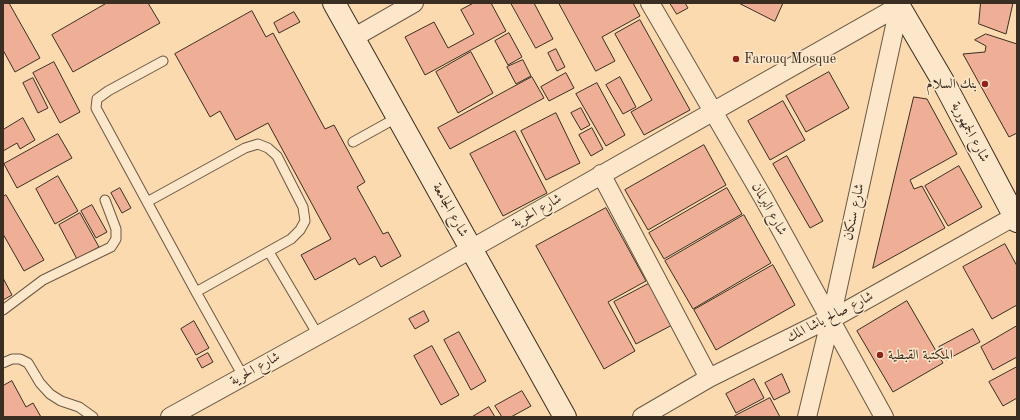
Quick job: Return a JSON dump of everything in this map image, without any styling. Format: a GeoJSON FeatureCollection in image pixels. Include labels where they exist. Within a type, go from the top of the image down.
{"type":"FeatureCollection","features":[{"type":"Feature","properties":{"kind":"main road","name":"شارع الجامعة"},"geometry":{"type":"LineString","coordinates":[[334,3],[565,417]]}},
{"type":"Feature","properties":{"kind":"main road","name":"شارع الجمهورية"},"geometry":{"type":"LineString","coordinates":[[900,4],[1016,217]]}},
{"type":"Feature","properties":{"kind":"street"},"geometry":{"type":"LineString","coordinates":[[353,38],[414,3]]}},
{"type":"Feature","properties":{"kind":"street","name":"شارع البرلمان"},"geometry":{"type":"LineString","coordinates":[[650,3],[764,199],[884,417]]}},
{"type":"Feature","properties":{"kind":"street","name":"شارع الحرية"},"geometry":{"type":"LineString","coordinates":[[170,417],[318,335],[900,4]]}},
{"type":"Feature","properties":{"kind":"street","name":"شارع سنكان"},"geometry":{"type":"LineString","coordinates":[[807,417],[900,4]]}},
{"type":"Feature","properties":{"kind":"street"},"geometry":{"type":"LineString","coordinates":[[601,174],[709,378]]}},
{"type":"Feature","properties":{"kind":"street","name":"شارع صالح باشا المك"},"geometry":{"type":"LineString","coordinates":[[642,417],[709,378],[822,322],[830,320],[1016,217]]}},
{"type":"Feature","properties":{"kind":"lane"},"geometry":{"type":"LineString","coordinates":[[163,61],[108,91],[97,99],[96,108],[243,376]]}},
{"type":"Feature","properties":{"kind":"lane"},"geometry":{"type":"LineString","coordinates":[[353,142],[398,117]]}},
{"type":"Feature","properties":{"kind":"lane"},"geometry":{"type":"LineString","coordinates":[[147,202],[245,148],[258,144],[268,148],[277,156],[303,207],[305,221],[300,230],[291,239],[196,292]]}},
{"type":"Feature","properties":{"kind":"lane"},"geometry":{"type":"LineString","coordinates":[[3,310],[43,280],[111,247],[116,239],[116,229],[105,200]]}},
{"type":"Feature","properties":{"kind":"lane"},"geometry":{"type":"LineString","coordinates":[[269,252],[318,335]]}},
{"type":"Feature","properties":{"kind":"lane"},"geometry":{"type":"LineString","coordinates":[[3,363],[12,359],[20,359],[28,363],[40,383],[50,394],[61,401],[79,407],[93,417]]}},
{"type":"Feature","properties":{"kind":"building"},"geometry":{"type":"Polygon","coordinates":[[[3,3],[9,3],[40,58],[15,72],[3,50],[3,3]]]}},
{"type":"Feature","properties":{"kind":"building"},"geometry":{"type":"Polygon","coordinates":[[[107,3],[148,3],[160,23],[73,72],[52,35],[107,3]]]}},
{"type":"Feature","properties":{"kind":"building"},"geometry":{"type":"Polygon","coordinates":[[[474,3],[491,3],[506,31],[425,75],[405,37],[434,22],[448,48],[474,34],[461,10],[474,3]]]}},
{"type":"Feature","properties":{"kind":"building"},"geometry":{"type":"Polygon","coordinates":[[[511,3],[534,3],[553,39],[536,48],[511,3]]]}},
{"type":"Feature","properties":{"kind":"building"},"geometry":{"type":"Polygon","coordinates":[[[559,3],[633,3],[640,16],[602,37],[615,61],[596,71],[559,3]]]}},
{"type":"Feature","properties":{"kind":"building"},"geometry":{"type":"Polygon","coordinates":[[[670,3],[685,3],[688,8],[677,14],[670,3]]]}},
{"type":"Feature","properties":{"kind":"building"},"geometry":{"type":"Polygon","coordinates":[[[739,3],[783,3],[775,21],[739,3]]]}},
{"type":"Feature","properties":{"kind":"building"},"geometry":{"type":"Polygon","coordinates":[[[981,3],[1013,3],[1006,34],[979,24],[981,3]]]}},
{"type":"Feature","properties":{"kind":"building"},"geometry":{"type":"Polygon","coordinates":[[[252,11],[266,37],[273,33],[325,129],[334,125],[365,182],[357,187],[383,234],[388,232],[401,256],[381,267],[375,256],[359,265],[355,258],[315,280],[301,255],[331,239],[268,123],[236,140],[220,111],[210,117],[175,54],[252,11]]]}},
{"type":"Feature","properties":{"kind":"building"},"geometry":{"type":"Polygon","coordinates":[[[294,12],[300,22],[279,33],[274,23],[294,12]]]}},
{"type":"Feature","properties":{"kind":"building"},"geometry":{"type":"Polygon","coordinates":[[[640,20],[690,110],[644,135],[631,112],[652,100],[615,34],[640,20]]]}},
{"type":"Feature","properties":{"kind":"building"},"geometry":{"type":"Polygon","coordinates":[[[509,33],[522,57],[508,65],[495,41],[509,33]]]}},
{"type":"Feature","properties":{"kind":"building"},"geometry":{"type":"Polygon","coordinates":[[[986,34],[1017,44],[1017,133],[1009,137],[963,54],[985,52],[986,46],[975,40],[986,34]]]}},
{"type":"Feature","properties":{"kind":"building"},"geometry":{"type":"Polygon","coordinates":[[[556,49],[565,67],[557,71],[548,53],[556,49]]]}},
{"type":"Feature","properties":{"kind":"building"},"geometry":{"type":"Polygon","coordinates":[[[471,52],[493,93],[458,113],[436,72],[471,52]]]}},
{"type":"Feature","properties":{"kind":"building"},"geometry":{"type":"Polygon","coordinates":[[[523,60],[531,76],[516,84],[507,67],[523,60]]]}},
{"type":"Feature","properties":{"kind":"building"},"geometry":{"type":"Polygon","coordinates":[[[54,62],[80,112],[60,123],[33,73],[54,62]]]}},
{"type":"Feature","properties":{"kind":"building"},"geometry":{"type":"Polygon","coordinates":[[[829,72],[849,108],[806,132],[786,96],[829,72]]]}},
{"type":"Feature","properties":{"kind":"building"},"geometry":{"type":"Polygon","coordinates":[[[566,73],[574,88],[549,101],[541,87],[566,73]]]}},
{"type":"Feature","properties":{"kind":"building"},"geometry":{"type":"Polygon","coordinates":[[[532,77],[544,98],[450,149],[438,128],[532,77]]]}},
{"type":"Feature","properties":{"kind":"building"},"geometry":{"type":"Polygon","coordinates":[[[620,77],[636,107],[623,114],[606,85],[620,77]]]}},
{"type":"Feature","properties":{"kind":"building"},"geometry":{"type":"Polygon","coordinates":[[[33,78],[48,108],[38,113],[23,83],[33,78]]]}},
{"type":"Feature","properties":{"kind":"building"},"geometry":{"type":"Polygon","coordinates":[[[597,83],[625,135],[606,146],[576,94],[597,83]]]}},
{"type":"Feature","properties":{"kind":"building"},"geometry":{"type":"Polygon","coordinates":[[[914,97],[927,99],[957,154],[910,180],[914,189],[922,186],[945,228],[873,268],[914,97]]]}},
{"type":"Feature","properties":{"kind":"building"},"geometry":{"type":"Polygon","coordinates":[[[783,101],[805,140],[770,160],[748,121],[783,101]]]}},
{"type":"Feature","properties":{"kind":"building"},"geometry":{"type":"Polygon","coordinates":[[[581,108],[590,125],[581,130],[571,113],[581,108]]]}},
{"type":"Feature","properties":{"kind":"building"},"geometry":{"type":"Polygon","coordinates":[[[556,113],[580,163],[546,180],[521,131],[556,113]]]}},
{"type":"Feature","properties":{"kind":"building"},"geometry":{"type":"Polygon","coordinates":[[[23,118],[35,140],[20,149],[17,143],[3,151],[3,130],[23,118]]]}},
{"type":"Feature","properties":{"kind":"building"},"geometry":{"type":"Polygon","coordinates":[[[592,128],[603,149],[591,156],[579,135],[592,128]]]}},
{"type":"Feature","properties":{"kind":"building"},"geometry":{"type":"Polygon","coordinates":[[[515,131],[547,193],[503,216],[470,154],[515,131]]]}},
{"type":"Feature","properties":{"kind":"building"},"geometry":{"type":"Polygon","coordinates":[[[58,134],[72,158],[17,188],[4,164],[58,134]]]}},
{"type":"Feature","properties":{"kind":"building"},"geometry":{"type":"Polygon","coordinates":[[[704,145],[726,185],[648,230],[625,190],[704,145]]]}},
{"type":"Feature","properties":{"kind":"building"},"geometry":{"type":"Polygon","coordinates":[[[787,156],[823,221],[810,228],[773,164],[787,156]]]}},
{"type":"Feature","properties":{"kind":"building"},"geometry":{"type":"Polygon","coordinates":[[[959,166],[982,207],[948,226],[925,186],[959,166]]]}},
{"type":"Feature","properties":{"kind":"building"},"geometry":{"type":"Polygon","coordinates":[[[58,176],[78,211],[55,224],[36,189],[58,176]]]}},
{"type":"Feature","properties":{"kind":"building"},"geometry":{"type":"Polygon","coordinates":[[[120,188],[131,208],[122,213],[111,193],[120,188]]]}},
{"type":"Feature","properties":{"kind":"building"},"geometry":{"type":"Polygon","coordinates":[[[727,188],[742,214],[664,259],[649,233],[727,188]]]}},
{"type":"Feature","properties":{"kind":"building"},"geometry":{"type":"Polygon","coordinates":[[[6,195],[44,260],[24,271],[3,234],[3,197],[6,195]]]}},
{"type":"Feature","properties":{"kind":"building"},"geometry":{"type":"Polygon","coordinates":[[[92,205],[107,232],[96,238],[81,211],[92,205]]]}},
{"type":"Feature","properties":{"kind":"building"},"geometry":{"type":"Polygon","coordinates":[[[606,208],[646,281],[608,302],[635,351],[604,369],[536,246],[606,208]]]}},
{"type":"Feature","properties":{"kind":"building"},"geometry":{"type":"Polygon","coordinates":[[[80,213],[99,247],[77,259],[59,225],[80,213]]]}},
{"type":"Feature","properties":{"kind":"building"},"geometry":{"type":"Polygon","coordinates":[[[744,215],[771,263],[693,309],[665,261],[744,215]]]}},
{"type":"Feature","properties":{"kind":"building"},"geometry":{"type":"Polygon","coordinates":[[[1005,244],[1017,266],[1017,305],[992,319],[963,267],[1005,244]]]}},
{"type":"Feature","properties":{"kind":"building"},"geometry":{"type":"Polygon","coordinates":[[[773,265],[795,305],[716,350],[694,310],[773,265]]]}},
{"type":"Feature","properties":{"kind":"building"},"geometry":{"type":"Polygon","coordinates":[[[3,278],[12,295],[3,300],[3,278]]]}},
{"type":"Feature","properties":{"kind":"building"},"geometry":{"type":"Polygon","coordinates":[[[654,281],[676,323],[636,344],[614,302],[654,281]]]}},
{"type":"Feature","properties":{"kind":"building"},"geometry":{"type":"Polygon","coordinates":[[[907,301],[943,363],[893,392],[857,331],[907,301]]]}},
{"type":"Feature","properties":{"kind":"building"},"geometry":{"type":"Polygon","coordinates":[[[424,311],[429,321],[415,329],[409,319],[424,311]]]}},
{"type":"Feature","properties":{"kind":"building"},"geometry":{"type":"Polygon","coordinates":[[[194,321],[209,348],[196,355],[181,329],[194,321]]]}},
{"type":"Feature","properties":{"kind":"building"},"geometry":{"type":"Polygon","coordinates":[[[1017,326],[1017,357],[993,370],[981,347],[1017,326]]]}},
{"type":"Feature","properties":{"kind":"building"},"geometry":{"type":"Polygon","coordinates":[[[973,329],[980,342],[946,360],[939,347],[973,329]]]}},
{"type":"Feature","properties":{"kind":"building"},"geometry":{"type":"Polygon","coordinates":[[[459,332],[486,381],[471,390],[444,340],[459,332]]]}},
{"type":"Feature","properties":{"kind":"building"},"geometry":{"type":"Polygon","coordinates":[[[432,346],[459,395],[441,405],[414,356],[432,346]]]}},
{"type":"Feature","properties":{"kind":"building"},"geometry":{"type":"Polygon","coordinates":[[[208,353],[213,362],[202,368],[197,359],[208,353]]]}},
{"type":"Feature","properties":{"kind":"building"},"geometry":{"type":"Polygon","coordinates":[[[1017,367],[1017,398],[1003,406],[989,382],[1017,367]]]}},
{"type":"Feature","properties":{"kind":"building"},"geometry":{"type":"Polygon","coordinates":[[[782,374],[790,392],[774,400],[765,383],[782,374]]]}},
{"type":"Feature","properties":{"kind":"building"},"geometry":{"type":"Polygon","coordinates":[[[754,379],[764,398],[736,413],[726,394],[754,379]]]}},
{"type":"Feature","properties":{"kind":"building"},"geometry":{"type":"Polygon","coordinates":[[[12,381],[26,407],[33,403],[41,417],[3,417],[3,386],[12,381]]]}},
{"type":"Feature","properties":{"kind":"building"},"geometry":{"type":"Polygon","coordinates":[[[522,391],[531,406],[511,417],[502,417],[495,406],[522,391]]]}},
{"type":"Feature","properties":{"kind":"building"},"geometry":{"type":"Polygon","coordinates":[[[770,398],[780,417],[735,416],[770,398]]]}},
{"type":"Feature","properties":{"kind":"building"},"geometry":{"type":"Polygon","coordinates":[[[489,407],[495,417],[472,417],[489,407]]]}},
{"type":"Feature","properties":{"kind":"place","name":"Farouq Mosque"},"geometry":{"type":"Point","coordinates":[736,59]}},
{"type":"Feature","properties":{"kind":"place","name":"بنك السلام"},"geometry":{"type":"Point","coordinates":[985,84]}},
{"type":"Feature","properties":{"kind":"place","name":"المكتبة القبطية"},"geometry":{"type":"Point","coordinates":[880,355]}}]}
